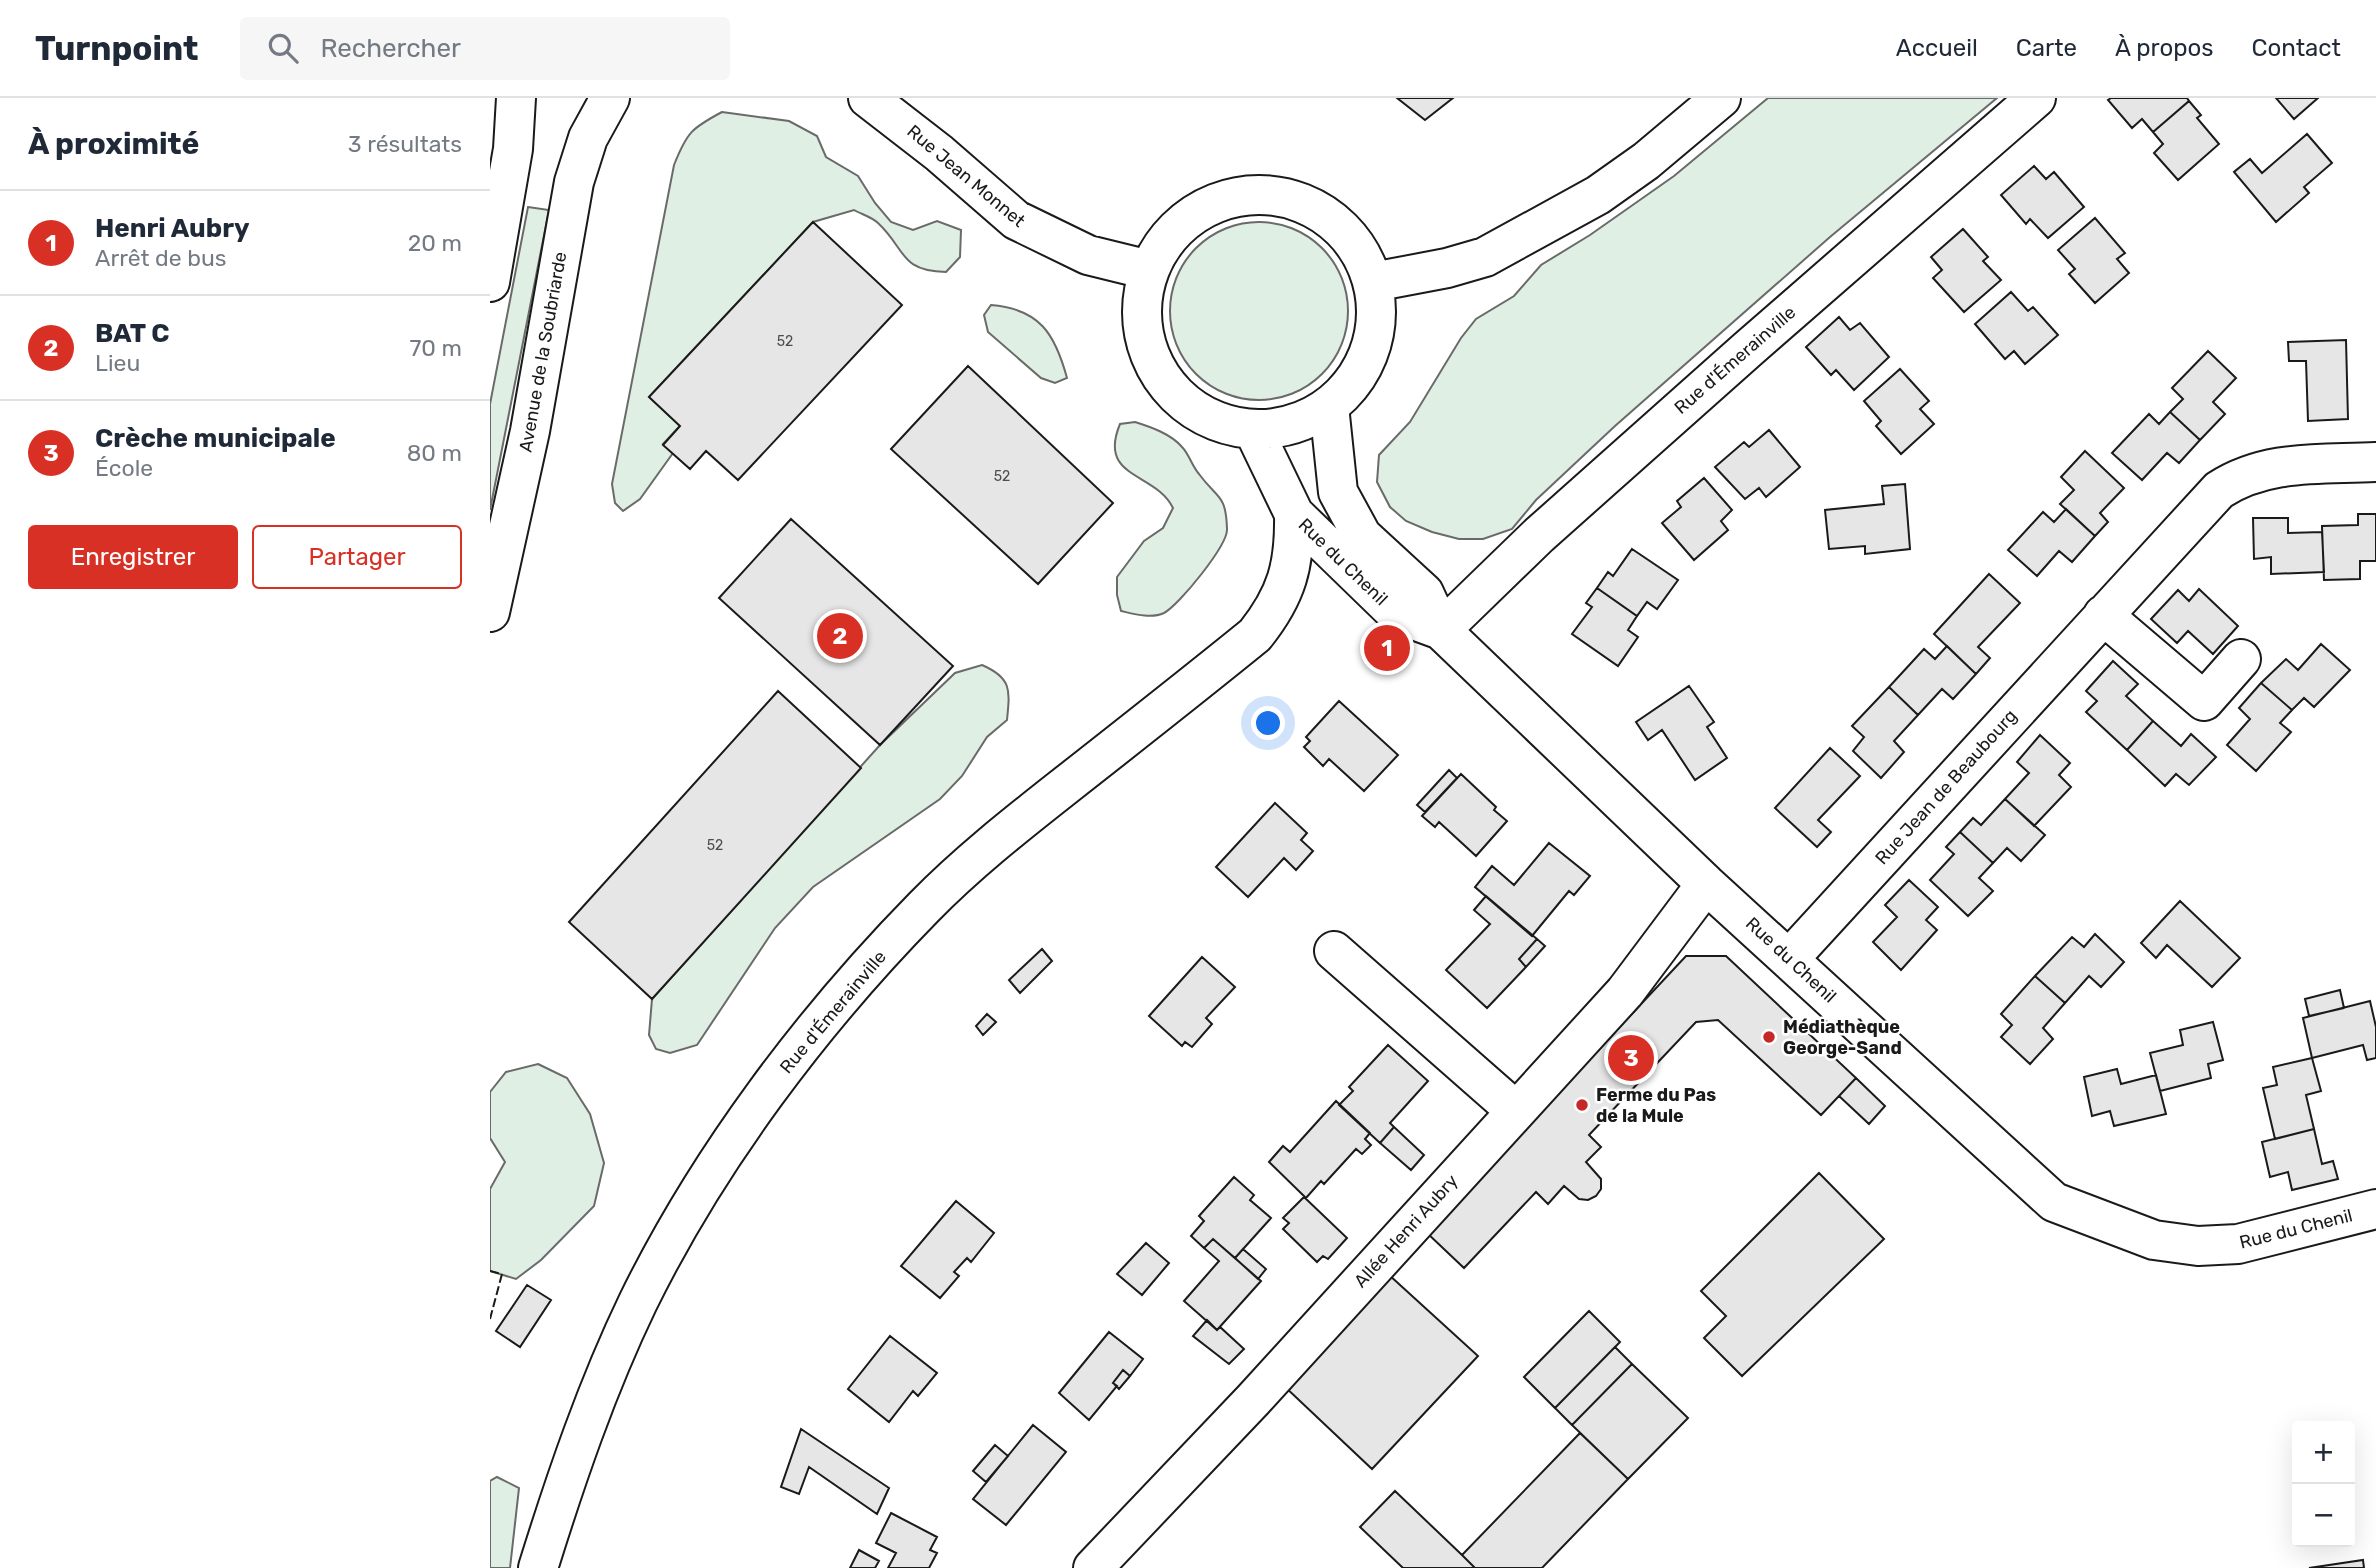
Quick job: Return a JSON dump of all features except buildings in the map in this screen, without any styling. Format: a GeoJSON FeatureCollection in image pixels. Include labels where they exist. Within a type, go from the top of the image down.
{"type":"FeatureCollection","features":[{"type":"Feature","properties":{"kind":"street"},"geometry":{"type":"LineString","coordinates":[[490,282],[513,149],[516,98]]}},
{"type":"Feature","properties":{"kind":"street","name":"Avenue de la Soubriarde"},"geometry":{"type":"LineString","coordinates":[[490,612],[530,431],[574,182],[588,138],[610,98]]}},
{"type":"Feature","properties":{"kind":"street","name":"Rue Jean Monnet"},"geometry":{"type":"LineString","coordinates":[[868,98],[919,137],[1016,220],[1088,255],[1149,270]]}},
{"type":"Feature","properties":{"kind":"street"},"geometry":{"type":"LineString","coordinates":[[1373,282],[1447,268],[1485,257],[1598,195],[1646,161],[1721,98]]}},
{"type":"Feature","properties":{"kind":"street","name":"Rue d'Émerainville"},"geometry":{"type":"LineString","coordinates":[[1441,630],[1539,535],[1728,366],[2036,98]]}},
{"type":"Feature","properties":{"kind":"street"},"geometry":{"type":"LineString","coordinates":[[1272,195],[1306,204],[1336,223],[1359,250],[1373,282],[1376,316],[1370,351],[1353,381],[1329,406],[1293,424],[1253,429],[1229,425],[1194,409],[1165,382],[1147,347],[1141,309],[1149,270],[1168,236],[1198,211],[1233,197],[1272,195]]}},
{"type":"Feature","properties":{"kind":"street","name":"Rue du Chenil"},"geometry":{"type":"LineString","coordinates":[[1329,406],[1338,492],[1362,536],[1424,593],[1441,630],[1706,884],[2054,1202],[2154,1240],[2198,1246],[2238,1244],[2376,1209]]}},
{"type":"Feature","properties":{"kind":"street","name":"Rue du Chenil"},"geometry":{"type":"LineString","coordinates":[[1253,429],[1294,514],[1397,614],[1441,630]]}},
{"type":"Feature","properties":{"kind":"street","name":"Rue Jean de Beaubourg"},"geometry":{"type":"LineString","coordinates":[[1790,959],[2219,491],[2236,479],[2261,470],[2287,466],[2376,462]]}},
{"type":"Feature","properties":{"kind":"street","name":"Rue d'Émerainville"},"geometry":{"type":"LineString","coordinates":[[538,1568],[593,1408],[638,1303],[681,1223],[777,1079],[845,993],[925,906],[1004,834],[1255,635],[1273,612],[1288,578],[1295,547],[1294,514]]}},
{"type":"Feature","properties":{"kind":"street"},"geometry":{"type":"LineString","coordinates":[[1288,578],[1332,564],[1345,564]]}},
{"type":"Feature","properties":{"kind":"street"},"geometry":{"type":"LineString","coordinates":[[2103,615],[2204,701],[2241,659]]}},
{"type":"Feature","properties":{"kind":"street","name":"Allée Henri Aubry"},"geometry":{"type":"LineString","coordinates":[[1093,1568],[1253,1399],[1625,992],[1706,884]]}},
{"type":"Feature","properties":{"kind":"street"},"geometry":{"type":"LineString","coordinates":[[1334,951],[1516,1111]]}},
{"type":"Feature","properties":{"kind":"green space"},"geometry":{"type":"Polygon","coordinates":[[[1768,98],[1997,98],[1830,237],[1615,426],[1536,500],[1512,529],[1483,539],[1459,539],[1406,521],[1390,507],[1377,482],[1379,455],[1410,422],[1461,338],[1476,319],[1514,296],[1541,265],[1590,235],[1674,176],[1768,98]]]}},
{"type":"Feature","properties":{"kind":"green space"},"geometry":{"type":"Polygon","coordinates":[[[722,112],[789,121],[817,136],[826,157],[858,176],[891,222],[913,230],[937,221],[961,230],[960,257],[946,272],[919,268],[905,257],[878,223],[854,210],[813,222],[649,397],[680,426],[663,444],[673,453],[640,499],[623,511],[615,503],[612,484],[674,165],[692,132],[722,112]]]}},
{"type":"Feature","properties":{"kind":"green space"},"geometry":{"type":"Polygon","coordinates":[[[528,207],[549,210],[490,510],[490,404],[528,207]]]}},
{"type":"Feature","properties":{"kind":"green space"},"geometry":{"type":"Polygon","coordinates":[[[1259,222],[1293,229],[1322,248],[1341,277],[1348,311],[1341,345],[1322,374],[1293,393],[1259,400],[1225,393],[1196,374],[1177,345],[1170,311],[1177,277],[1196,248],[1225,229],[1259,222]]]}},
{"type":"Feature","properties":{"kind":"green space"},"geometry":{"type":"Polygon","coordinates":[[[991,305],[1022,312],[1043,326],[1057,349],[1067,378],[1055,383],[1041,378],[988,332],[984,315],[991,305]]]}},
{"type":"Feature","properties":{"kind":"green space"},"geometry":{"type":"Polygon","coordinates":[[[1135,422],[1167,435],[1182,447],[1205,482],[1219,497],[1226,517],[1225,537],[1202,574],[1171,608],[1154,616],[1121,611],[1117,595],[1117,577],[1144,541],[1163,528],[1173,508],[1165,496],[1122,465],[1116,455],[1115,442],[1120,424],[1135,422]]]}},
{"type":"Feature","properties":{"kind":"green space"},"geometry":{"type":"Polygon","coordinates":[[[982,665],[999,675],[1007,686],[1007,720],[987,737],[962,776],[940,799],[813,887],[775,928],[697,1045],[670,1053],[656,1049],[649,1035],[652,999],[880,745],[955,673],[982,665]]]}},
{"type":"Feature","properties":{"kind":"green space"},"geometry":{"type":"Polygon","coordinates":[[[538,1064],[567,1078],[590,1114],[604,1163],[594,1206],[541,1260],[516,1279],[490,1271],[490,1189],[505,1162],[490,1138],[490,1092],[506,1072],[538,1064]]]}},
{"type":"Feature","properties":{"kind":"green space"},"geometry":{"type":"Polygon","coordinates":[[[497,1477],[519,1488],[510,1568],[490,1568],[490,1481],[497,1477]]]}},
{"type":"Feature","properties":{"kind":"fence"},"geometry":{"type":"LineString","coordinates":[[490,1271],[502,1274],[490,1319]]}},
{"type":"Feature","properties":{"kind":"place","name":"BAT C"},"geometry":{"type":"Point","coordinates":[840,636]}},
{"type":"Feature","properties":{"kind":"place","name":"Henri Aubry"},"geometry":{"type":"Point","coordinates":[1387,648]}},
{"type":"Feature","properties":{"kind":"place","name":"Médiathèque George-Sand"},"geometry":{"type":"Point","coordinates":[1769,1037]}},
{"type":"Feature","properties":{"kind":"place","name":"Crèche municipale"},"geometry":{"type":"Point","coordinates":[1631,1058]}},
{"type":"Feature","properties":{"kind":"place","name":"Ferme du Pas de la Mule"},"geometry":{"type":"Point","coordinates":[1582,1105]}}]}
